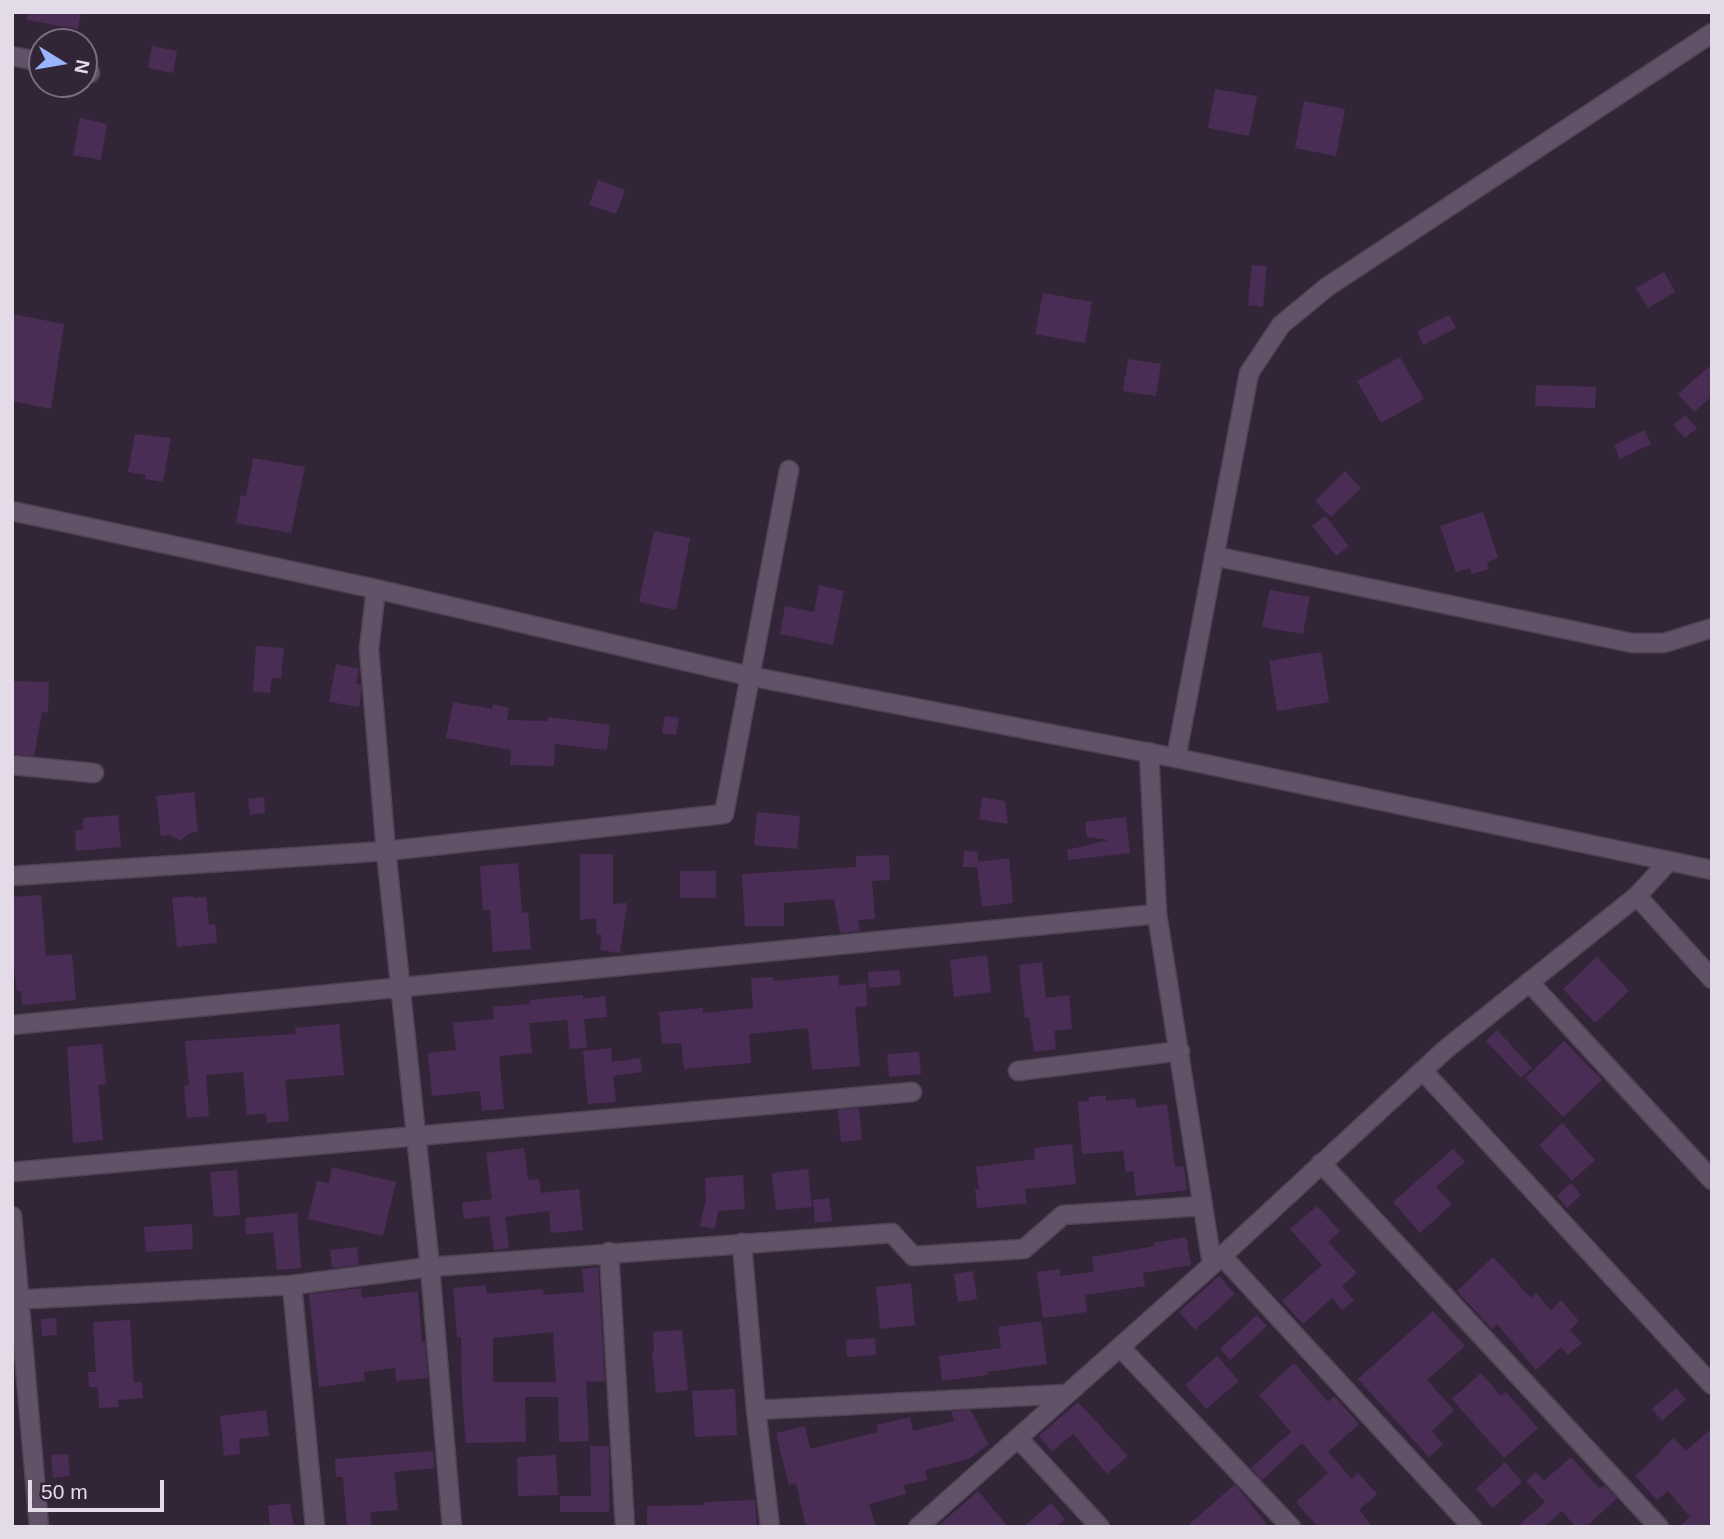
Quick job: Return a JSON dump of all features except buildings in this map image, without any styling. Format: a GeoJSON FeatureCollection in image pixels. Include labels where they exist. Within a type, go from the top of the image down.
{"type":"FeatureCollection","features":[{"type":"Feature","properties":{"kind":"street"},"geometry":{"type":"LineString","coordinates":[[1176,758],[1249,373],[1281,325],[1327,287],[1712,33]]}},
{"type":"Feature","properties":{"kind":"street"},"geometry":{"type":"LineString","coordinates":[[12,876],[386,851],[724,814],[789,470]]}},
{"type":"Feature","properties":{"kind":"street"},"geometry":{"type":"LineString","coordinates":[[12,511],[376,589],[748,676],[1149,752],[1712,870]]}},
{"type":"Feature","properties":{"kind":"street"},"geometry":{"type":"LineString","coordinates":[[1214,556],[1632,643],[1664,643],[1712,628]]}},
{"type":"Feature","properties":{"kind":"street"},"geometry":{"type":"LineString","coordinates":[[376,589],[369,649],[399,989],[430,1267],[452,1527]]}},
{"type":"Feature","properties":{"kind":"street"},"geometry":{"type":"LineString","coordinates":[[1149,752],[1157,914],[1203,1206],[1217,1260],[1472,1527]]}},
{"type":"Feature","properties":{"kind":"street"},"geometry":{"type":"LineString","coordinates":[[12,765],[94,773]]}},
{"type":"Feature","properties":{"kind":"street"},"geometry":{"type":"LineString","coordinates":[[918,1527],[1121,1347],[1446,1049],[1637,896],[1669,861]]}},
{"type":"Feature","properties":{"kind":"street"},"geometry":{"type":"LineString","coordinates":[[1637,896],[1712,979]]}},
{"type":"Feature","properties":{"kind":"street"},"geometry":{"type":"LineString","coordinates":[[12,1025],[1157,914]]}},
{"type":"Feature","properties":{"kind":"street"},"geometry":{"type":"LineString","coordinates":[[1529,982],[1712,1180]]}},
{"type":"Feature","properties":{"kind":"street"},"geometry":{"type":"LineString","coordinates":[[1018,1070],[1180,1051]]}},
{"type":"Feature","properties":{"kind":"street"},"geometry":{"type":"LineString","coordinates":[[1423,1071],[1712,1385]]}},
{"type":"Feature","properties":{"kind":"street"},"geometry":{"type":"LineString","coordinates":[[12,1172],[912,1092]]}},
{"type":"Feature","properties":{"kind":"street"},"geometry":{"type":"LineString","coordinates":[[1321,1163],[1659,1527]]}},
{"type":"Feature","properties":{"kind":"street"},"geometry":{"type":"LineString","coordinates":[[16,1300],[292,1285],[430,1267],[892,1233],[912,1255],[1024,1249],[1063,1216],[1203,1206]]}},
{"type":"Feature","properties":{"kind":"street"},"geometry":{"type":"LineString","coordinates":[[12,1216],[16,1300],[39,1527]]}},
{"type":"Feature","properties":{"kind":"street"},"geometry":{"type":"LineString","coordinates":[[742,1243],[756,1410],[771,1527]]}},
{"type":"Feature","properties":{"kind":"street"},"geometry":{"type":"LineString","coordinates":[[609,1252],[625,1527]]}},
{"type":"Feature","properties":{"kind":"street"},"geometry":{"type":"LineString","coordinates":[[292,1285],[315,1527]]}},
{"type":"Feature","properties":{"kind":"street"},"geometry":{"type":"LineString","coordinates":[[1121,1347],[1291,1527]]}},
{"type":"Feature","properties":{"kind":"street"},"geometry":{"type":"LineString","coordinates":[[756,1410],[1067,1394]]}},
{"type":"Feature","properties":{"kind":"street"},"geometry":{"type":"LineString","coordinates":[[1018,1438],[1100,1527]]}}]}
